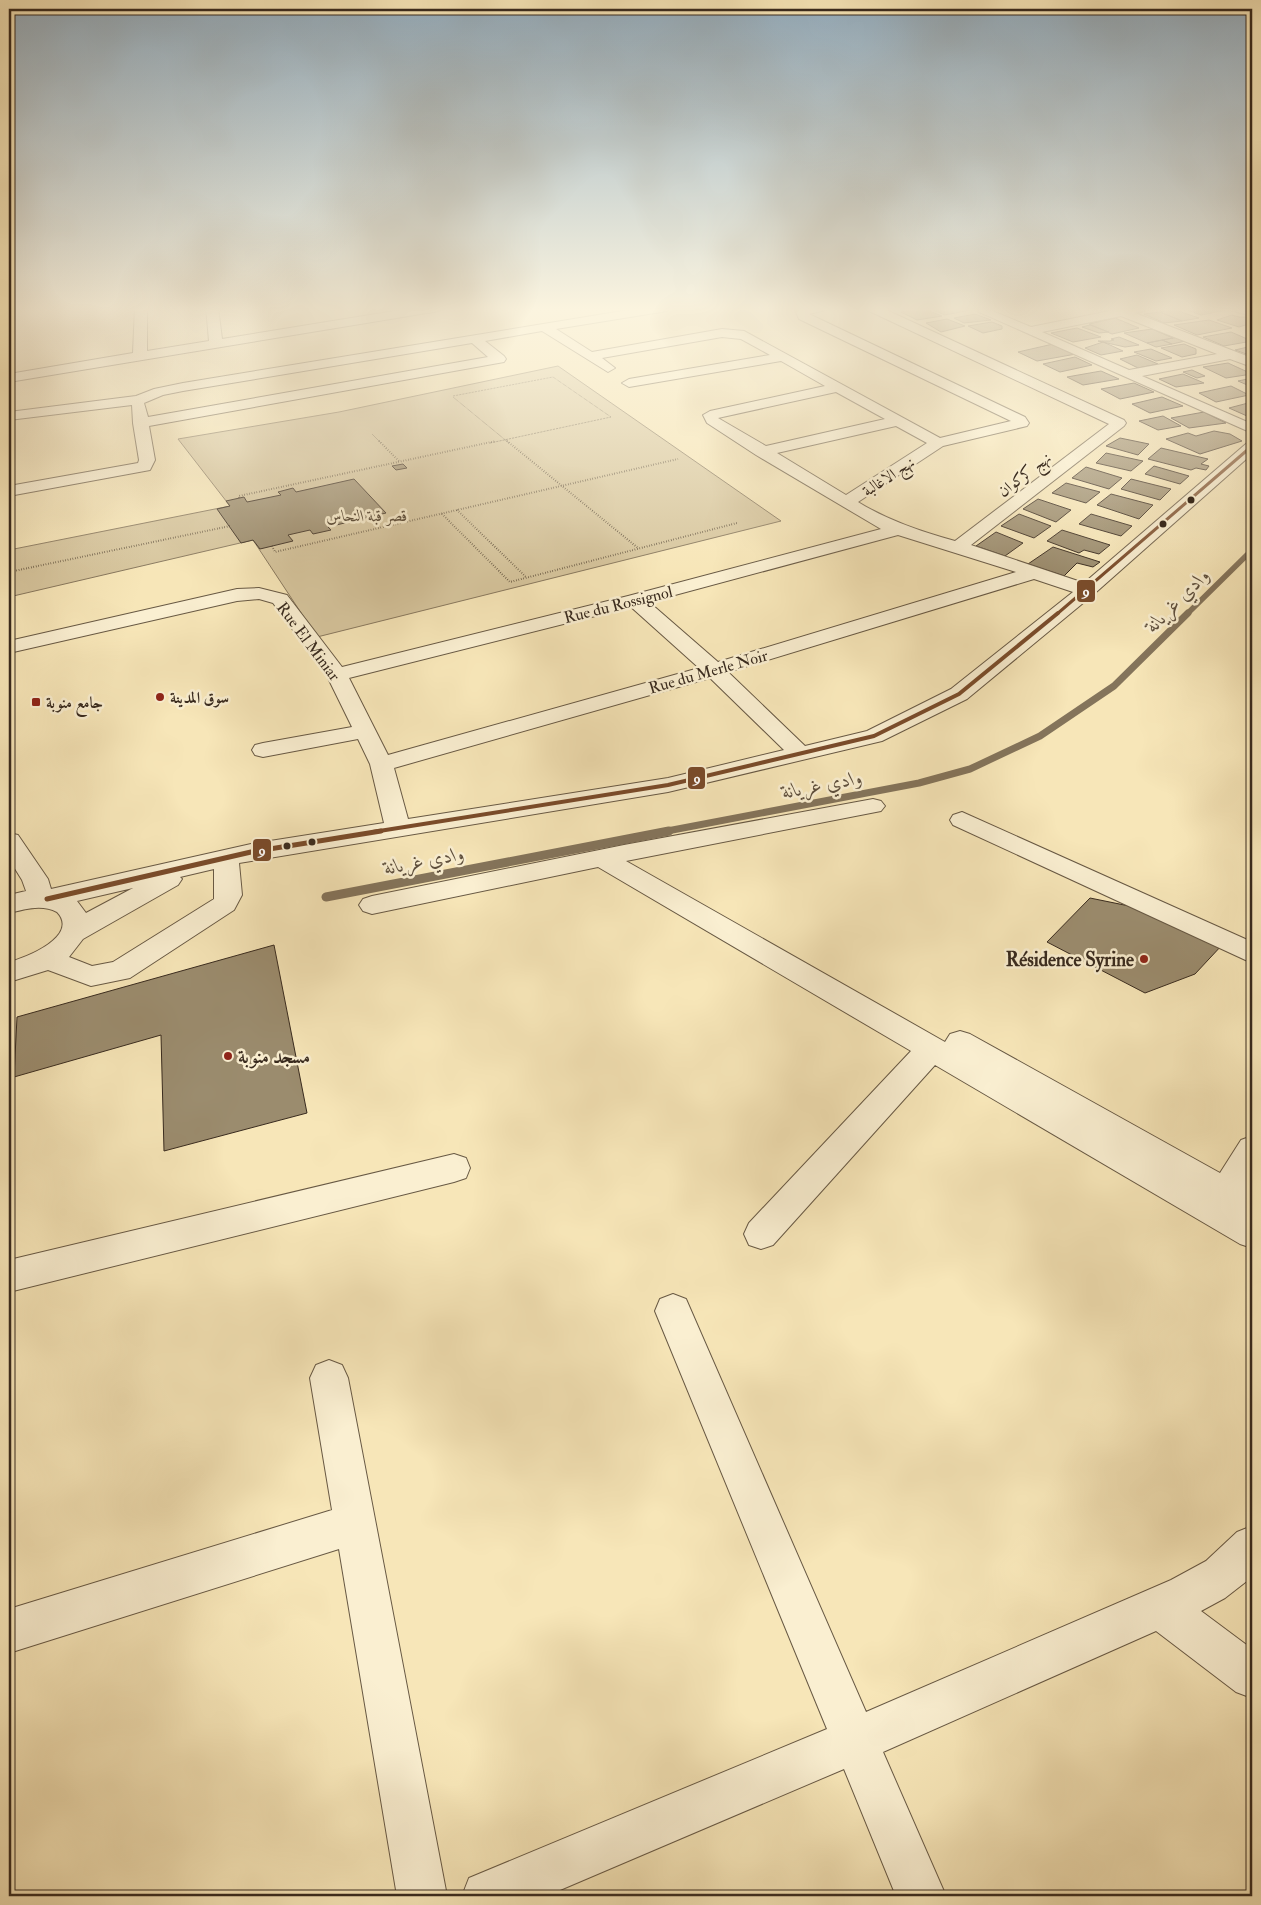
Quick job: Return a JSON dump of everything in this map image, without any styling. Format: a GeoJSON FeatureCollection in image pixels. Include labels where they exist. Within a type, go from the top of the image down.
{"type":"FeatureCollection","features":[{"type":"Feature","properties":{"kind":"street"},"geometry":{"type":"LineString","coordinates":[[9,416],[139,400],[151,396]]}},
{"type":"Feature","properties":{"kind":"street"},"geometry":{"type":"LineString","coordinates":[[140,423],[291,396]]}},
{"type":"Feature","properties":{"kind":"street","name":"Rue du Rossignol"},"geometry":{"type":"LineString","coordinates":[[801,396],[710,415],[712,420],[761,452],[877,521],[898,530],[958,546],[1032,574],[1087,590]]}},
{"type":"Feature","properties":{"kind":"street"},"geometry":{"type":"LineString","coordinates":[[852,396],[938,443]]}},
{"type":"Feature","properties":{"kind":"street","name":"نهج الاغالبة"},"geometry":{"type":"LineString","coordinates":[[847,502],[938,443],[1022,423],[1000,409],[970,396]]}},
{"type":"Feature","properties":{"kind":"street"},"geometry":{"type":"LineString","coordinates":[[1036,396],[1112,430],[1119,423],[1116,419],[1065,396]]}},
{"type":"Feature","properties":{"kind":"street"},"geometry":{"type":"LineString","coordinates":[[1178,396],[1252,429]]}},
{"type":"Feature","properties":{"kind":"street"},"geometry":{"type":"LineString","coordinates":[[9,491],[144,466],[147,460],[140,423],[139,400]]}},
{"type":"Feature","properties":{"kind":"street"},"geometry":{"type":"LineString","coordinates":[[761,452],[897,421]]}},
{"type":"Feature","properties":{"kind":"street","name":"نهج كركوان"},"geometry":{"type":"LineString","coordinates":[[958,546],[1112,430]]}},
{"type":"Feature","properties":{"kind":"street"},"geometry":{"type":"LineString","coordinates":[[9,904],[44,899],[226,859],[398,828],[668,785],[874,736],[959,694],[1087,590],[1208,486],[1238,456],[1252,446]]}},
{"type":"Feature","properties":{"kind":"street","name":"Rue du Rossignol"},"geometry":{"type":"LineString","coordinates":[[337,675],[635,600],[898,530]]}},
{"type":"Feature","properties":{"kind":"street","name":"Rue du Merle Noir"},"geometry":{"type":"LineString","coordinates":[[381,764],[714,670],[1032,574]]}},
{"type":"Feature","properties":{"kind":"street","name":"Rue El Miniar"},"geometry":{"type":"LineString","coordinates":[[9,647],[237,595],[257,593],[280,599],[309,635],[337,675],[366,731],[381,764],[398,828]]}},
{"type":"Feature","properties":{"kind":"street"},"geometry":{"type":"LineString","coordinates":[[635,600],[714,670],[800,753]]}},
{"type":"Feature","properties":{"kind":"street"},"geometry":{"type":"LineString","coordinates":[[263,750],[366,731]]}},
{"type":"Feature","properties":{"kind":"street"},"geometry":{"type":"LineString","coordinates":[[372,905],[613,855],[873,806]]}},
{"type":"Feature","properties":{"kind":"street"},"geometry":{"type":"LineString","coordinates":[[962,820],[1252,953]]}},
{"type":"Feature","properties":{"kind":"street"},"geometry":{"type":"LineString","coordinates":[[9,841],[35,879],[44,899]]}},
{"type":"Feature","properties":{"kind":"street"},"geometry":{"type":"LineString","coordinates":[[613,855],[932,1048],[1231,1204]]}},
{"type":"Feature","properties":{"kind":"street"},"geometry":{"type":"LineString","coordinates":[[613,855],[1231,1204],[1252,1233]]}},
{"type":"Feature","properties":{"kind":"street"},"geometry":{"type":"LineString","coordinates":[[46,959],[91,976],[120,971],[225,904],[229,895],[226,859]]}},
{"type":"Feature","properties":{"kind":"street"},"geometry":{"type":"LineString","coordinates":[[72,933],[122,907],[186,868]]}},
{"type":"Feature","properties":{"kind":"street"},"geometry":{"type":"LineString","coordinates":[[9,972],[33,966],[46,959],[62,947],[72,933],[75,921],[72,911],[62,903],[44,899]]}},
{"type":"Feature","properties":{"kind":"street"},"geometry":{"type":"LineString","coordinates":[[761,1234],[932,1048]]}},
{"type":"Feature","properties":{"kind":"street"},"geometry":{"type":"LineString","coordinates":[[1231,1204],[1252,1150]]}},
{"type":"Feature","properties":{"kind":"street"},"geometry":{"type":"LineString","coordinates":[[9,1276],[454,1168]]}},
{"type":"Feature","properties":{"kind":"street"},"geometry":{"type":"LineString","coordinates":[[673,1311],[921,1896]]}},
{"type":"Feature","properties":{"kind":"street"},"geometry":{"type":"LineString","coordinates":[[329,1378],[422,1896]]}},
{"type":"Feature","properties":{"kind":"street"},"geometry":{"type":"LineString","coordinates":[[9,1631],[354,1524]]}},
{"type":"Feature","properties":{"kind":"street"},"geometry":{"type":"LineString","coordinates":[[487,1896],[856,1740],[1207,1587],[1243,1558],[1252,1547]]}},
{"type":"Feature","properties":{"kind":"street"},"geometry":{"type":"LineString","coordinates":[[1160,1607],[1252,1676]]}},
{"type":"Feature","properties":{"kind":"path"},"geometry":{"type":"LineString","coordinates":[[454,396],[638,548]]}},
{"type":"Feature","properties":{"kind":"path"},"geometry":{"type":"LineString","coordinates":[[239,498],[238,496],[611,417],[580,396]]}},
{"type":"Feature","properties":{"kind":"path"},"geometry":{"type":"LineString","coordinates":[[372,434],[400,462]]}},
{"type":"Feature","properties":{"kind":"path"},"geometry":{"type":"LineString","coordinates":[[272,546],[275,552],[678,459]]}},
{"type":"Feature","properties":{"kind":"path"},"geometry":{"type":"LineString","coordinates":[[457,510],[526,577]]}},
{"type":"Feature","properties":{"kind":"path"},"geometry":{"type":"LineString","coordinates":[[441,514],[510,582],[736,523]]}},
{"type":"Feature","properties":{"kind":"path"},"geometry":{"type":"LineString","coordinates":[[9,572],[230,526]]}},
{"type":"Feature","properties":{"kind":"green space","name":"قصر قبة النحاس"},"geometry":{"type":"Polygon","coordinates":[[[416,396],[601,396],[781,521],[317,637],[253,540],[9,597],[9,550],[230,506],[178,439],[339,412],[416,396]]]}},
{"type":"Feature","properties":{"kind":"building"},"geometry":{"type":"Polygon","coordinates":[[[1114,396],[1135,396],[1120,399],[1114,396]]]}},
{"type":"Feature","properties":{"kind":"building"},"geometry":{"type":"Polygon","coordinates":[[[1204,396],[1245,396],[1216,402],[1204,396]]]}},
{"type":"Feature","properties":{"kind":"building"},"geometry":{"type":"Polygon","coordinates":[[[1162,397],[1183,406],[1150,413],[1132,404],[1162,397]]]}},
{"type":"Feature","properties":{"kind":"building"},"geometry":{"type":"Polygon","coordinates":[[[1252,402],[1252,415],[1247,416],[1229,408],[1252,402]]]}},
{"type":"Feature","properties":{"kind":"building"},"geometry":{"type":"Polygon","coordinates":[[[1204,412],[1226,423],[1189,428],[1171,418],[1204,412]]]}},
{"type":"Feature","properties":{"kind":"building"},"geometry":{"type":"Polygon","coordinates":[[[1163,416],[1181,426],[1158,430],[1139,421],[1163,416]]]}},
{"type":"Feature","properties":{"kind":"building"},"geometry":{"type":"Polygon","coordinates":[[[1214,431],[1230,434],[1242,441],[1200,454],[1166,439],[1188,433],[1196,436],[1214,431]]]}},
{"type":"Feature","properties":{"kind":"building"},"geometry":{"type":"Polygon","coordinates":[[[1120,438],[1149,444],[1138,455],[1106,446],[1120,438]]]}},
{"type":"Feature","properties":{"kind":"building"},"geometry":{"type":"Polygon","coordinates":[[[1161,448],[1208,459],[1201,464],[1209,466],[1206,470],[1196,468],[1191,470],[1148,459],[1161,448]]]}},
{"type":"Feature","properties":{"kind":"building"},"geometry":{"type":"Polygon","coordinates":[[[1106,453],[1143,461],[1131,471],[1096,463],[1106,453]]]}},
{"type":"Feature","properties":{"kind":"building"},"geometry":{"type":"Polygon","coordinates":[[[403,464],[407,468],[396,470],[392,466],[403,464]]]}},
{"type":"Feature","properties":{"kind":"building"},"geometry":{"type":"Polygon","coordinates":[[[1154,466],[1189,476],[1180,484],[1145,474],[1154,466]]]}},
{"type":"Feature","properties":{"kind":"building"},"geometry":{"type":"Polygon","coordinates":[[[1086,467],[1122,478],[1109,489],[1072,478],[1086,467]]]}},
{"type":"Feature","properties":{"kind":"building"},"geometry":{"type":"Polygon","coordinates":[[[354,479],[386,513],[328,527],[331,530],[313,534],[310,530],[288,535],[293,541],[260,549],[253,540],[241,543],[217,509],[230,506],[226,501],[244,497],[247,502],[281,495],[278,492],[293,488],[296,492],[354,479]]]}},
{"type":"Feature","properties":{"kind":"building"},"geometry":{"type":"Polygon","coordinates":[[[1131,479],[1171,489],[1160,500],[1121,489],[1131,479]]]}},
{"type":"Feature","properties":{"kind":"building"},"geometry":{"type":"Polygon","coordinates":[[[1066,483],[1100,492],[1086,503],[1052,493],[1066,483]]]}},
{"type":"Feature","properties":{"kind":"building"},"geometry":{"type":"Polygon","coordinates":[[[1111,494],[1153,505],[1139,519],[1097,505],[1111,494]]]}},
{"type":"Feature","properties":{"kind":"building"},"geometry":{"type":"Polygon","coordinates":[[[1038,499],[1071,510],[1056,522],[1023,509],[1038,499]]]}},
{"type":"Feature","properties":{"kind":"building"},"geometry":{"type":"Polygon","coordinates":[[[1019,514],[1051,526],[1034,538],[1001,526],[1019,514]]]}},
{"type":"Feature","properties":{"kind":"building"},"geometry":{"type":"Polygon","coordinates":[[[1091,514],[1132,526],[1121,536],[1079,524],[1091,514]]]}},
{"type":"Feature","properties":{"kind":"building"},"geometry":{"type":"Polygon","coordinates":[[[1062,530],[1110,545],[1099,554],[1084,550],[1079,553],[1047,541],[1062,530]]]}},
{"type":"Feature","properties":{"kind":"building"},"geometry":{"type":"Polygon","coordinates":[[[996,532],[1023,543],[1005,556],[976,546],[996,532]]]}},
{"type":"Feature","properties":{"kind":"building"},"geometry":{"type":"Polygon","coordinates":[[[1053,547],[1100,562],[1093,567],[1077,563],[1064,576],[1028,564],[1053,547]]]}},
{"type":"Feature","properties":{"kind":"building","name":"Résidence Syrine"},"geometry":{"type":"Polygon","coordinates":[[[1090,898],[1139,908],[1223,944],[1195,974],[1145,993],[1047,942],[1090,898]]]}},
{"type":"Feature","properties":{"kind":"building","name":"مسجد منوبة"},"geometry":{"type":"Polygon","coordinates":[[[274,945],[307,1113],[164,1151],[161,1035],[14,1077],[17,1017],[274,945]]]}},
{"type":"Feature","properties":{"kind":"waterway","name":"وادي غريانة"},"geometry":{"type":"LineString","coordinates":[[1187,614],[1252,550]]}},
{"type":"Feature","properties":{"kind":"waterway","name":"وادي غريانة"},"geometry":{"type":"LineString","coordinates":[[662,832],[919,783],[970,769],[1040,736],[1114,686],[1188,613]]}},
{"type":"Feature","properties":{"kind":"waterway","name":"وادي غريانة"},"geometry":{"type":"LineString","coordinates":[[326,897],[669,831]]}},
{"type":"Feature","properties":{"kind":"transit line","name":"9"},"geometry":{"type":"LineString","coordinates":[[47,899],[251,852],[668,785],[874,736],[959,694],[1087,590],[1252,446]]}},
{"type":"Feature","properties":{"kind":"place","name":"سوق المدينة"},"geometry":{"type":"Point","coordinates":[160,697]}},
{"type":"Feature","properties":{"kind":"place","name":"جامع منوبة"},"geometry":{"type":"Point","coordinates":[36,702]}},
{"type":"Feature","properties":{"kind":"place","name":"Résidence Syrine"},"geometry":{"type":"Point","coordinates":[1144,959]}},
{"type":"Feature","properties":{"kind":"place","name":"مسجد منوبة"},"geometry":{"type":"Point","coordinates":[228,1056]}}]}
